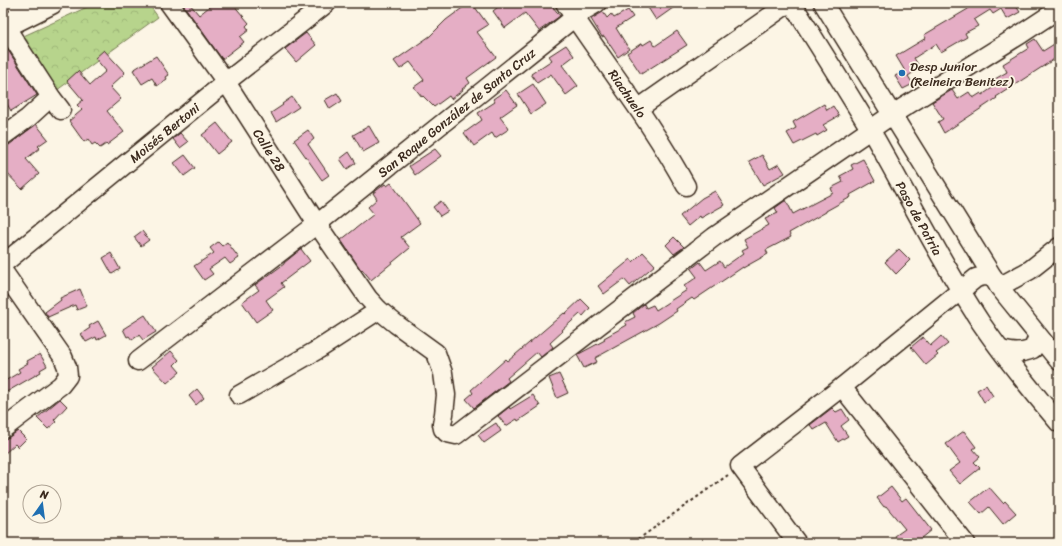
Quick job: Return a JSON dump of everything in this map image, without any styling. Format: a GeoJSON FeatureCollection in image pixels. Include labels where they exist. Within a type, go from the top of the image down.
{"type":"FeatureCollection","features":[{"type":"Feature","properties":{"kind":"main road"},"geometry":{"type":"LineString","coordinates":[[12,18],[51,3]]}},
{"type":"Feature","properties":{"kind":"street","name":"Calle 28"},"geometry":{"type":"LineString","coordinates":[[169,3],[226,82],[317,224],[373,304],[436,353],[443,373],[446,395],[442,424],[443,429],[447,433],[456,435],[714,237],[870,130]]}},
{"type":"Feature","properties":{"kind":"street","name":"Moisés Bertoni"},"geometry":{"type":"LineString","coordinates":[[3,264],[226,82],[327,3]]}},
{"type":"Feature","properties":{"kind":"street","name":"San Roque González de Santa Cruz"},"geometry":{"type":"LineString","coordinates":[[138,361],[317,224],[570,10],[597,3]]}},
{"type":"Feature","properties":{"kind":"street"},"geometry":{"type":"LineString","coordinates":[[639,108],[789,3]]}},
{"type":"Feature","properties":{"kind":"street","name":"Paso de Patria"},"geometry":{"type":"LineString","coordinates":[[792,3],[870,130],[961,291],[1001,350],[1059,423]]}},
{"type":"Feature","properties":{"kind":"street"},"geometry":{"type":"LineString","coordinates":[[823,3],[996,282],[1059,361]]}},
{"type":"Feature","properties":{"kind":"street"},"geometry":{"type":"LineString","coordinates":[[870,130],[892,114],[1059,9]]}},
{"type":"Feature","properties":{"kind":"street","name":"Riachuelo"},"geometry":{"type":"LineString","coordinates":[[570,10],[639,108],[671,158],[686,186]]}},
{"type":"Feature","properties":{"kind":"street"},"geometry":{"type":"LineString","coordinates":[[3,136],[28,118],[56,104],[12,18]]}},
{"type":"Feature","properties":{"kind":"street"},"geometry":{"type":"LineString","coordinates":[[797,543],[740,466],[842,388],[976,278],[984,276],[996,282],[1030,270],[1059,247]]}},
{"type":"Feature","properties":{"kind":"street"},"geometry":{"type":"LineString","coordinates":[[3,271],[63,357],[67,367],[68,376],[60,385],[3,429]]}},
{"type":"Feature","properties":{"kind":"street"},"geometry":{"type":"LineString","coordinates":[[238,395],[319,349],[373,304]]}},
{"type":"Feature","properties":{"kind":"street"},"geometry":{"type":"LineString","coordinates":[[1001,350],[1016,354],[1033,349],[1038,336]]}},
{"type":"Feature","properties":{"kind":"street"},"geometry":{"type":"LineString","coordinates":[[842,388],[965,543]]}},
{"type":"Feature","properties":{"kind":"path"},"geometry":{"type":"LineString","coordinates":[[633,543],[740,466]]}},
{"type":"Feature","properties":{"kind":"green space"},"geometry":{"type":"Polygon","coordinates":[[[96,3],[148,3],[158,17],[53,93],[17,39],[96,3]]]}},
{"type":"Feature","properties":{"kind":"building"},"geometry":{"type":"Polygon","coordinates":[[[182,3],[189,3],[199,15],[214,3],[232,3],[249,23],[246,26],[249,30],[240,37],[244,42],[222,59],[182,3]]]}},
{"type":"Feature","properties":{"kind":"building"},"geometry":{"type":"Polygon","coordinates":[[[469,3],[472,3],[488,25],[477,32],[496,57],[467,78],[470,83],[462,89],[463,90],[451,99],[449,96],[434,107],[423,96],[422,97],[414,87],[424,80],[410,62],[400,69],[394,61],[430,36],[446,20],[469,3]]]}},
{"type":"Feature","properties":{"kind":"building"},"geometry":{"type":"Polygon","coordinates":[[[503,3],[550,3],[560,16],[539,31],[525,13],[505,28],[493,11],[503,3]]]}},
{"type":"Feature","properties":{"kind":"building"},"geometry":{"type":"Polygon","coordinates":[[[645,3],[680,3],[656,20],[645,3]]]}},
{"type":"Feature","properties":{"kind":"building"},"geometry":{"type":"Polygon","coordinates":[[[969,3],[1014,3],[1020,12],[1007,19],[1001,9],[993,14],[990,10],[974,20],[978,26],[965,33],[967,37],[941,52],[936,44],[914,58],[920,68],[908,76],[913,84],[903,89],[895,76],[905,71],[896,56],[926,38],[924,35],[968,9],[971,6],[969,3]]]}},
{"type":"Feature","properties":{"kind":"building"},"geometry":{"type":"Polygon","coordinates":[[[628,10],[633,17],[616,28],[629,49],[618,57],[604,36],[602,37],[591,19],[603,12],[607,18],[611,14],[614,18],[628,10]]]}},
{"type":"Feature","properties":{"kind":"building"},"geometry":{"type":"Polygon","coordinates":[[[677,31],[687,45],[641,74],[627,53],[642,43],[643,45],[651,40],[655,46],[677,31]]]}},
{"type":"Feature","properties":{"kind":"building"},"geometry":{"type":"Polygon","coordinates":[[[306,33],[316,45],[296,62],[285,49],[306,33]]]}},
{"type":"Feature","properties":{"kind":"building"},"geometry":{"type":"Polygon","coordinates":[[[1035,39],[1043,51],[1059,41],[1059,56],[944,133],[938,122],[943,119],[932,102],[952,90],[958,99],[969,92],[973,98],[981,93],[982,95],[998,84],[995,79],[1007,72],[1003,64],[1029,48],[1027,44],[1035,39]]]}},
{"type":"Feature","properties":{"kind":"building"},"geometry":{"type":"Polygon","coordinates":[[[4,44],[37,95],[11,111],[3,97],[4,44]]]}},
{"type":"Feature","properties":{"kind":"building"},"geometry":{"type":"Polygon","coordinates":[[[566,45],[574,56],[562,65],[578,86],[566,95],[551,74],[537,83],[531,74],[552,60],[549,56],[566,45]]]}},
{"type":"Feature","properties":{"kind":"building"},"geometry":{"type":"Polygon","coordinates":[[[104,50],[125,73],[110,87],[121,99],[107,111],[124,132],[107,145],[106,144],[100,148],[95,143],[92,145],[88,139],[84,142],[69,121],[82,110],[77,105],[83,100],[67,81],[78,71],[90,85],[106,71],[95,58],[104,50]]]}},
{"type":"Feature","properties":{"kind":"building"},"geometry":{"type":"Polygon","coordinates":[[[156,56],[169,75],[166,77],[167,79],[157,86],[152,78],[142,84],[133,70],[156,56]]]}},
{"type":"Feature","properties":{"kind":"building"},"geometry":{"type":"Polygon","coordinates":[[[533,84],[546,104],[531,114],[518,94],[533,84]]]}},
{"type":"Feature","properties":{"kind":"building"},"geometry":{"type":"Polygon","coordinates":[[[506,90],[517,105],[500,117],[509,129],[495,138],[492,133],[474,146],[464,133],[482,120],[478,113],[495,102],[493,99],[506,90]]]}},
{"type":"Feature","properties":{"kind":"building"},"geometry":{"type":"Polygon","coordinates":[[[337,93],[342,101],[330,109],[325,100],[337,93]]]}},
{"type":"Feature","properties":{"kind":"building"},"geometry":{"type":"Polygon","coordinates":[[[292,97],[299,107],[276,122],[271,113],[292,97]]]}},
{"type":"Feature","properties":{"kind":"building"},"geometry":{"type":"Polygon","coordinates":[[[824,104],[827,110],[833,106],[839,116],[823,125],[827,130],[817,136],[816,134],[794,145],[787,133],[796,128],[793,122],[824,104]]]}},
{"type":"Feature","properties":{"kind":"building"},"geometry":{"type":"Polygon","coordinates":[[[217,123],[232,142],[217,154],[202,135],[217,123]]]}},
{"type":"Feature","properties":{"kind":"building"},"geometry":{"type":"Polygon","coordinates":[[[36,124],[48,139],[38,146],[40,148],[26,159],[39,174],[22,189],[3,169],[3,146],[9,145],[36,124]]]}},
{"type":"Feature","properties":{"kind":"building"},"geometry":{"type":"Polygon","coordinates":[[[369,126],[379,143],[363,152],[353,135],[369,126]]]}},
{"type":"Feature","properties":{"kind":"building"},"geometry":{"type":"Polygon","coordinates":[[[308,130],[314,139],[308,144],[329,175],[322,180],[294,140],[308,130]]]}},
{"type":"Feature","properties":{"kind":"building"},"geometry":{"type":"Polygon","coordinates":[[[180,133],[188,142],[180,148],[173,139],[180,133]]]}},
{"type":"Feature","properties":{"kind":"building"},"geometry":{"type":"Polygon","coordinates":[[[435,149],[441,156],[415,175],[409,166],[435,149]]]}},
{"type":"Feature","properties":{"kind":"building"},"geometry":{"type":"Polygon","coordinates":[[[349,152],[356,163],[347,169],[340,159],[349,152]]]}},
{"type":"Feature","properties":{"kind":"building"},"geometry":{"type":"Polygon","coordinates":[[[185,155],[195,168],[184,176],[174,163],[185,155]]]}},
{"type":"Feature","properties":{"kind":"building"},"geometry":{"type":"Polygon","coordinates":[[[762,155],[770,169],[779,164],[785,173],[763,185],[749,162],[762,155]]]}},
{"type":"Feature","properties":{"kind":"building"},"geometry":{"type":"Polygon","coordinates":[[[863,159],[875,181],[850,195],[851,197],[789,233],[791,237],[766,250],[768,254],[743,267],[694,300],[692,298],[676,309],[677,311],[659,323],[595,358],[597,362],[584,368],[577,355],[605,340],[604,338],[627,325],[625,322],[635,317],[633,313],[644,304],[646,308],[653,305],[656,310],[687,290],[684,286],[697,277],[691,269],[700,262],[706,270],[720,261],[724,267],[744,253],[742,250],[748,247],[744,239],[769,225],[765,219],[778,213],[775,208],[786,200],[793,214],[833,193],[831,188],[843,182],[840,176],[853,169],[851,165],[863,159]]]}},
{"type":"Feature","properties":{"kind":"building"},"geometry":{"type":"Polygon","coordinates":[[[391,183],[420,223],[401,237],[410,248],[371,280],[362,269],[361,270],[341,240],[374,214],[368,207],[377,199],[373,193],[385,184],[387,186],[391,183]]]}},
{"type":"Feature","properties":{"kind":"building"},"geometry":{"type":"Polygon","coordinates":[[[715,191],[724,205],[701,218],[700,216],[688,226],[680,216],[702,198],[715,191]]]}},
{"type":"Feature","properties":{"kind":"building"},"geometry":{"type":"Polygon","coordinates":[[[441,201],[448,211],[440,216],[433,207],[441,201]]]}},
{"type":"Feature","properties":{"kind":"building"},"geometry":{"type":"Polygon","coordinates":[[[142,231],[149,240],[141,246],[134,237],[142,231]]]}},
{"type":"Feature","properties":{"kind":"building"},"geometry":{"type":"Polygon","coordinates":[[[674,237],[684,247],[674,254],[666,245],[674,237]]]}},
{"type":"Feature","properties":{"kind":"building"},"geometry":{"type":"Polygon","coordinates":[[[218,242],[222,246],[227,242],[239,258],[230,264],[225,258],[209,269],[213,274],[204,280],[194,266],[214,253],[210,248],[218,242]]]}},
{"type":"Feature","properties":{"kind":"building"},"geometry":{"type":"Polygon","coordinates":[[[301,249],[310,261],[281,283],[284,287],[266,300],[273,310],[256,322],[242,302],[259,290],[255,285],[284,264],[301,249]]]}},
{"type":"Feature","properties":{"kind":"building"},"geometry":{"type":"Polygon","coordinates":[[[899,249],[910,260],[896,274],[885,262],[899,249]]]}},
{"type":"Feature","properties":{"kind":"building"},"geometry":{"type":"Polygon","coordinates":[[[643,252],[655,265],[630,286],[624,279],[604,294],[598,286],[631,259],[633,262],[643,252]]]}},
{"type":"Feature","properties":{"kind":"building"},"geometry":{"type":"Polygon","coordinates":[[[111,253],[120,269],[112,274],[103,258],[111,253]]]}},
{"type":"Feature","properties":{"kind":"building"},"geometry":{"type":"Polygon","coordinates":[[[80,289],[87,306],[77,310],[75,305],[48,317],[45,312],[61,300],[60,298],[80,289]]]}},
{"type":"Feature","properties":{"kind":"building"},"geometry":{"type":"Polygon","coordinates":[[[581,299],[590,308],[583,316],[580,314],[562,330],[563,331],[550,343],[553,347],[541,357],[537,352],[507,378],[509,381],[474,408],[466,399],[473,393],[471,390],[506,359],[508,361],[581,299]]]}},
{"type":"Feature","properties":{"kind":"building"},"geometry":{"type":"Polygon","coordinates":[[[145,315],[156,332],[143,340],[139,335],[132,340],[129,336],[127,337],[123,329],[145,315]]]}},
{"type":"Feature","properties":{"kind":"building"},"geometry":{"type":"Polygon","coordinates":[[[98,321],[106,335],[97,340],[96,337],[86,342],[81,334],[90,328],[89,326],[98,321]]]}},
{"type":"Feature","properties":{"kind":"building"},"geometry":{"type":"Polygon","coordinates":[[[941,336],[948,344],[936,353],[938,355],[926,365],[911,347],[923,337],[930,346],[941,336]]]}},
{"type":"Feature","properties":{"kind":"building"},"geometry":{"type":"Polygon","coordinates":[[[171,351],[179,360],[174,365],[180,372],[167,383],[152,367],[171,351]]]}},
{"type":"Feature","properties":{"kind":"building"},"geometry":{"type":"Polygon","coordinates":[[[40,354],[47,366],[40,370],[41,372],[3,394],[3,382],[20,372],[18,369],[28,363],[27,361],[40,354]]]}},
{"type":"Feature","properties":{"kind":"building"},"geometry":{"type":"Polygon","coordinates":[[[559,374],[568,393],[557,398],[549,378],[559,374]]]}},
{"type":"Feature","properties":{"kind":"building"},"geometry":{"type":"Polygon","coordinates":[[[986,385],[993,396],[984,402],[977,390],[986,385]]]}},
{"type":"Feature","properties":{"kind":"building"},"geometry":{"type":"Polygon","coordinates":[[[197,389],[204,398],[196,405],[189,396],[197,389]]]}},
{"type":"Feature","properties":{"kind":"building"},"geometry":{"type":"Polygon","coordinates":[[[533,395],[540,406],[518,421],[517,419],[506,426],[498,416],[509,407],[510,409],[533,395]]]}},
{"type":"Feature","properties":{"kind":"building"},"geometry":{"type":"Polygon","coordinates":[[[60,399],[67,406],[54,420],[56,422],[48,429],[37,418],[60,399]]]}},
{"type":"Feature","properties":{"kind":"building"},"geometry":{"type":"Polygon","coordinates":[[[832,408],[836,412],[842,409],[849,420],[841,426],[848,436],[838,442],[826,423],[814,430],[810,425],[832,408]]]}},
{"type":"Feature","properties":{"kind":"building"},"geometry":{"type":"Polygon","coordinates":[[[496,423],[501,431],[484,443],[478,435],[496,423]]]}},
{"type":"Feature","properties":{"kind":"building"},"geometry":{"type":"Polygon","coordinates":[[[18,431],[26,439],[18,447],[15,444],[3,455],[3,439],[18,431]]]}},
{"type":"Feature","properties":{"kind":"building"},"geometry":{"type":"Polygon","coordinates":[[[964,431],[976,447],[973,449],[980,457],[974,462],[980,468],[960,484],[949,471],[960,463],[946,444],[964,431]]]}},
{"type":"Feature","properties":{"kind":"building"},"geometry":{"type":"Polygon","coordinates":[[[891,487],[902,501],[906,498],[931,530],[915,543],[900,543],[895,536],[905,529],[886,506],[884,507],[877,498],[891,487]]]}},
{"type":"Feature","properties":{"kind":"building"},"geometry":{"type":"Polygon","coordinates":[[[989,487],[1003,503],[1005,501],[1016,513],[1003,524],[989,507],[981,514],[970,502],[989,487]]]}},
{"type":"Feature","properties":{"kind":"place","name":"Desp Junior (Reineira Benitez)"},"geometry":{"type":"Point","coordinates":[902,73]}}]}
